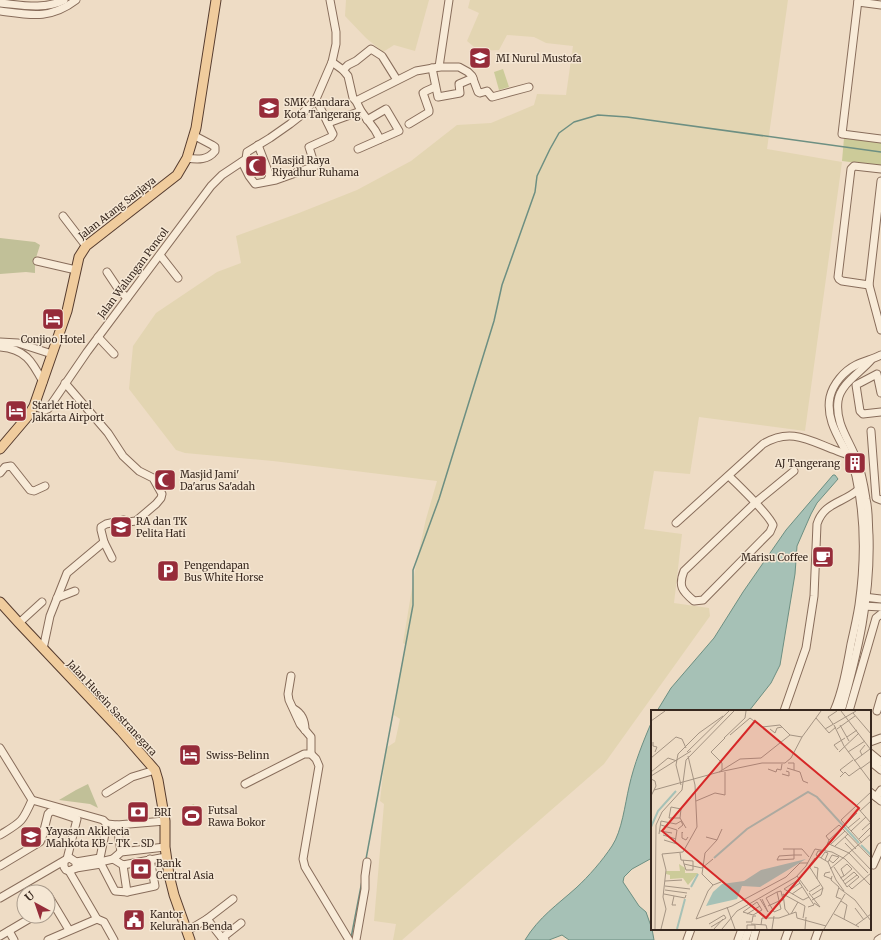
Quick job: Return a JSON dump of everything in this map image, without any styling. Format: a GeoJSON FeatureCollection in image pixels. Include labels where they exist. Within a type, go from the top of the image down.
{"type":"FeatureCollection","features":[{"type":"Feature","properties":{"kind":"main road","name":"Jalan Atang Sanjaya"},"geometry":{"type":"LineString","coordinates":[[0,449],[28,416],[40,408],[43,382],[65,317],[79,257],[86,246],[177,175],[187,158],[195,136],[216,0]]}},
{"type":"Feature","properties":{"kind":"main road","name":"Jalan Husein Sastranegara"},"geometry":{"type":"LineString","coordinates":[[0,602],[121,731],[154,770],[158,780],[165,821],[166,857],[172,888],[190,940]]}},
{"type":"Feature","properties":{"kind":"street"},"geometry":{"type":"LineString","coordinates":[[0,3],[46,6],[64,0]]}},
{"type":"Feature","properties":{"kind":"street"},"geometry":{"type":"LineString","coordinates":[[0,11],[28,15],[48,14],[66,8],[76,0]]}},
{"type":"Feature","properties":{"kind":"street","name":"Jalan Walungan Poncol"},"geometry":{"type":"LineString","coordinates":[[40,408],[48,408],[98,337],[216,180],[244,160],[258,146],[294,121],[317,101],[334,63],[336,32],[330,0]]}},
{"type":"Feature","properties":{"kind":"street"},"geometry":{"type":"LineString","coordinates":[[449,0],[435,67],[435,87],[437,96],[460,93],[459,84],[473,78]]}},
{"type":"Feature","properties":{"kind":"street"},"geometry":{"type":"LineString","coordinates":[[881,5],[858,1],[842,134],[881,139]]}},
{"type":"Feature","properties":{"kind":"street"},"geometry":{"type":"LineString","coordinates":[[28,15],[29,6]]}},
{"type":"Feature","properties":{"kind":"street"},"geometry":{"type":"LineString","coordinates":[[343,70],[371,49],[382,56],[397,80]]}},
{"type":"Feature","properties":{"kind":"street"},"geometry":{"type":"LineString","coordinates":[[334,63],[348,76],[353,98],[380,139]]}},
{"type":"Feature","properties":{"kind":"street"},"geometry":{"type":"LineString","coordinates":[[356,101],[416,71],[435,67],[449,66],[461,68],[468,72],[473,78],[478,92],[480,93],[487,91],[492,97],[529,87]]}},
{"type":"Feature","properties":{"kind":"street"},"geometry":{"type":"LineString","coordinates":[[408,124],[429,112],[423,93],[435,87]]}},
{"type":"Feature","properties":{"kind":"street"},"geometry":{"type":"LineString","coordinates":[[244,160],[253,183],[264,183],[279,179],[315,166],[309,147],[333,135],[333,132],[317,101]]}},
{"type":"Feature","properties":{"kind":"street"},"geometry":{"type":"LineString","coordinates":[[358,150],[399,130],[387,110],[384,110],[367,120]]}},
{"type":"Feature","properties":{"kind":"street"},"geometry":{"type":"LineString","coordinates":[[328,124],[361,111]]}},
{"type":"Feature","properties":{"kind":"street"},"geometry":{"type":"LineString","coordinates":[[187,158],[196,160],[205,158],[211,156],[215,151],[215,147],[195,136]]}},
{"type":"Feature","properties":{"kind":"street"},"geometry":{"type":"LineString","coordinates":[[258,146],[270,176],[267,182]]}},
{"type":"Feature","properties":{"kind":"street"},"geometry":{"type":"LineString","coordinates":[[869,285],[842,281],[838,277],[851,169],[854,166],[881,169]]}},
{"type":"Feature","properties":{"kind":"street"},"geometry":{"type":"LineString","coordinates":[[881,181],[869,285],[878,306],[881,330]]}},
{"type":"Feature","properties":{"kind":"street"},"geometry":{"type":"LineString","coordinates":[[63,216],[86,246]]}},
{"type":"Feature","properties":{"kind":"street"},"geometry":{"type":"LineString","coordinates":[[160,255],[178,278]]}},
{"type":"Feature","properties":{"kind":"street"},"geometry":{"type":"LineString","coordinates":[[37,261],[76,270]]}},
{"type":"Feature","properties":{"kind":"street"},"geometry":{"type":"LineString","coordinates":[[107,272],[125,296]]}},
{"type":"Feature","properties":{"kind":"street"},"geometry":{"type":"LineString","coordinates":[[98,337],[114,354]]}},
{"type":"Feature","properties":{"kind":"street"},"geometry":{"type":"LineString","coordinates":[[0,342],[18,343],[52,354]]}},
{"type":"Feature","properties":{"kind":"street"},"geometry":{"type":"LineString","coordinates":[[0,347],[13,349],[22,353],[34,365],[43,382]]}},
{"type":"Feature","properties":{"kind":"street"},"geometry":{"type":"LineString","coordinates":[[863,499],[860,469],[830,420],[830,397],[835,384],[846,371],[856,364],[872,360],[881,355]]}},
{"type":"Feature","properties":{"kind":"street"},"geometry":{"type":"LineString","coordinates":[[881,393],[877,374],[856,385],[861,413],[881,412]]}},
{"type":"Feature","properties":{"kind":"street"},"geometry":{"type":"LineString","coordinates":[[65,383],[108,433],[123,456],[139,471],[153,478],[162,492],[161,498],[152,509],[144,513],[136,521],[128,522],[124,520],[102,525],[101,530],[104,542],[112,558]]}},
{"type":"Feature","properties":{"kind":"street"},"geometry":{"type":"LineString","coordinates":[[871,430],[876,498],[881,500]]}},
{"type":"Feature","properties":{"kind":"street"},"geometry":{"type":"LineString","coordinates":[[676,523],[771,439],[782,435],[805,438],[851,455]]}},
{"type":"Feature","properties":{"kind":"street"},"geometry":{"type":"LineString","coordinates":[[841,710],[854,665],[863,596],[870,560],[868,508],[859,489],[851,455]]}},
{"type":"Feature","properties":{"kind":"street"},"geometry":{"type":"LineString","coordinates":[[0,473],[5,467],[11,466],[30,490],[34,491],[45,486]]}},
{"type":"Feature","properties":{"kind":"street"},"geometry":{"type":"LineString","coordinates":[[729,476],[755,503],[771,521],[772,525],[770,532],[703,600],[694,601],[686,595],[682,587],[681,579],[684,571],[755,503],[794,471]]}},
{"type":"Feature","properties":{"kind":"street"},"geometry":{"type":"LineString","coordinates":[[784,710],[806,648],[814,596],[818,531],[817,524],[824,511],[834,503],[853,495],[859,489]]}},
{"type":"Feature","properties":{"kind":"street"},"geometry":{"type":"LineString","coordinates":[[818,531],[827,514],[834,508],[846,502],[863,499]]}},
{"type":"Feature","properties":{"kind":"street"},"geometry":{"type":"LineString","coordinates":[[43,649],[50,616],[68,571],[104,542]]}},
{"type":"Feature","properties":{"kind":"street"},"geometry":{"type":"LineString","coordinates":[[57,598],[75,591]]}},
{"type":"Feature","properties":{"kind":"street"},"geometry":{"type":"LineString","coordinates":[[863,596],[881,599]]}},
{"type":"Feature","properties":{"kind":"street"},"geometry":{"type":"LineString","coordinates":[[19,623],[42,602]]}},
{"type":"Feature","properties":{"kind":"street"},"geometry":{"type":"LineString","coordinates":[[862,606],[881,607]]}},
{"type":"Feature","properties":{"kind":"street"},"geometry":{"type":"LineString","coordinates":[[834,710],[862,606]]}},
{"type":"Feature","properties":{"kind":"street"},"geometry":{"type":"LineString","coordinates":[[849,710],[876,618],[881,614]]}},
{"type":"Feature","properties":{"kind":"street"},"geometry":{"type":"LineString","coordinates":[[291,676],[288,694],[289,700],[294,709],[300,713],[305,722],[305,730],[311,737],[311,754],[316,759],[319,766],[303,859],[305,867],[347,937]]}},
{"type":"Feature","properties":{"kind":"street"},"geometry":{"type":"LineString","coordinates":[[876,711],[881,697]]}},
{"type":"Feature","properties":{"kind":"street"},"geometry":{"type":"LineString","coordinates":[[871,742],[881,738]]}},
{"type":"Feature","properties":{"kind":"street"},"geometry":{"type":"LineString","coordinates":[[0,748],[32,800],[102,820],[107,824],[117,825],[165,821]]}},
{"type":"Feature","properties":{"kind":"street"},"geometry":{"type":"LineString","coordinates":[[245,784],[304,754],[311,754]]}},
{"type":"Feature","properties":{"kind":"street"},"geometry":{"type":"LineString","coordinates":[[871,754],[881,762]]}},
{"type":"Feature","properties":{"kind":"street"},"geometry":{"type":"LineString","coordinates":[[871,762],[881,770]]}},
{"type":"Feature","properties":{"kind":"street"},"geometry":{"type":"LineString","coordinates":[[106,793],[132,777],[154,770]]}},
{"type":"Feature","properties":{"kind":"street"},"geometry":{"type":"LineString","coordinates":[[875,796],[881,790]]}},
{"type":"Feature","properties":{"kind":"street"},"geometry":{"type":"LineString","coordinates":[[0,835],[20,823],[32,800]]}},
{"type":"Feature","properties":{"kind":"street"},"geometry":{"type":"LineString","coordinates":[[0,866],[40,842],[50,812],[77,819],[69,865],[97,918],[104,922],[114,940]]}},
{"type":"Feature","properties":{"kind":"street"},"geometry":{"type":"LineString","coordinates":[[107,824],[100,861],[115,891],[127,892],[154,886],[150,859]]}},
{"type":"Feature","properties":{"kind":"street"},"geometry":{"type":"LineString","coordinates":[[117,825],[121,852]]}},
{"type":"Feature","properties":{"kind":"street"},"geometry":{"type":"LineString","coordinates":[[0,898],[69,865],[113,859],[121,852],[165,847]]}},
{"type":"Feature","properties":{"kind":"street"},"geometry":{"type":"LineString","coordinates":[[881,847],[872,865],[881,868]]}},
{"type":"Feature","properties":{"kind":"street"},"geometry":{"type":"LineString","coordinates":[[113,859],[123,864],[166,857]]}},
{"type":"Feature","properties":{"kind":"street"},"geometry":{"type":"LineString","coordinates":[[356,940],[365,889],[367,862]]}},
{"type":"Feature","properties":{"kind":"street"},"geometry":{"type":"LineString","coordinates":[[123,864],[127,892]]}},
{"type":"Feature","properties":{"kind":"street"},"geometry":{"type":"LineString","coordinates":[[0,903],[69,865]]}},
{"type":"Feature","properties":{"kind":"street"},"geometry":{"type":"LineString","coordinates":[[187,931],[207,919],[233,899]]}},
{"type":"Feature","properties":{"kind":"street"},"geometry":{"type":"LineString","coordinates":[[56,913],[69,930]]}},
{"type":"Feature","properties":{"kind":"street"},"geometry":{"type":"LineString","coordinates":[[48,940],[97,918]]}},
{"type":"Feature","properties":{"kind":"street"},"geometry":{"type":"LineString","coordinates":[[207,919],[223,939],[241,923]]}},
{"type":"Feature","properties":{"kind":"street"},"geometry":{"type":"LineString","coordinates":[[0,936],[21,924]]}},
{"type":"Feature","properties":{"kind":"street"},"geometry":{"type":"LineString","coordinates":[[687,940],[691,930]]}},
{"type":"Feature","properties":{"kind":"street"},"geometry":{"type":"LineString","coordinates":[[738,940],[742,930]]}},
{"type":"Feature","properties":{"kind":"street"},"geometry":{"type":"LineString","coordinates":[[745,940],[749,930]]}},
{"type":"Feature","properties":{"kind":"street"},"geometry":{"type":"LineString","coordinates":[[752,940],[756,930]]}},
{"type":"Feature","properties":{"kind":"street"},"geometry":{"type":"LineString","coordinates":[[785,940],[789,930]]}},
{"type":"Feature","properties":{"kind":"street"},"geometry":{"type":"LineString","coordinates":[[815,940],[819,930]]}},
{"type":"Feature","properties":{"kind":"street"},"geometry":{"type":"LineString","coordinates":[[9,931],[14,940]]}},
{"type":"Feature","properties":{"kind":"shaded area"},"geometry":{"type":"Polygon","coordinates":[[[346,0],[429,0],[415,51],[394,45],[383,52],[366,38],[345,16],[346,0]]]}},
{"type":"Feature","properties":{"kind":"shaded area"},"geometry":{"type":"Polygon","coordinates":[[[470,0],[788,0],[767,149],[842,162],[805,431],[699,417],[690,474],[654,471],[644,529],[682,534],[674,603],[709,608],[710,616],[604,764],[402,940],[393,940],[396,924],[374,921],[384,804],[380,801],[386,748],[395,742],[400,719],[394,715],[399,676],[406,645],[403,643],[416,564],[426,519],[437,481],[273,461],[185,453],[176,450],[129,389],[133,346],[156,313],[217,272],[241,263],[236,236],[357,190],[411,161],[457,125],[491,123],[534,105],[537,94],[566,95],[573,46],[546,43],[534,37],[507,35],[499,50],[479,51],[467,41],[479,13],[468,8],[470,0]]]}},
{"type":"Feature","properties":{"kind":"shaded area"},"geometry":{"type":"Polygon","coordinates":[[[503,69],[509,87],[499,90],[494,72],[503,69]]]}},
{"type":"Feature","properties":{"kind":"shaded area"},"geometry":{"type":"Polygon","coordinates":[[[844,138],[881,142],[881,166],[842,161],[844,138]]]}},
{"type":"Feature","properties":{"kind":"shaded area"},"geometry":{"type":"Polygon","coordinates":[[[833,475],[835,475],[838,479],[817,503],[797,546],[795,574],[780,665],[771,683],[750,710],[658,710],[671,688],[714,638],[743,592],[786,530],[833,475]]]}},
{"type":"Feature","properties":{"kind":"shaded area"},"geometry":{"type":"Polygon","coordinates":[[[651,723],[651,859],[632,869],[624,877],[623,882],[639,906],[646,912],[654,940],[569,940],[562,935],[549,940],[525,940],[542,918],[576,888],[612,846],[621,825],[631,778],[651,723]]]}},
{"type":"Feature","properties":{"kind":"shaded area","name":"Futsal Rawa Bokor"},"geometry":{"type":"Polygon","coordinates":[[[194,804],[200,824],[189,827],[183,808],[194,804]]]}},
{"type":"Feature","properties":{"kind":"green space"},"geometry":{"type":"Polygon","coordinates":[[[0,238],[35,242],[40,245],[35,261],[35,273],[26,272],[0,274],[0,238]]]}},
{"type":"Feature","properties":{"kind":"green space"},"geometry":{"type":"Polygon","coordinates":[[[88,784],[98,808],[90,804],[59,800],[76,790],[88,784]]]}},
{"type":"Feature","properties":{"kind":"waterway"},"geometry":{"type":"LineString","coordinates":[[366,859],[413,605],[413,570],[439,499],[494,321],[502,285],[535,192],[537,176],[559,133],[574,122],[598,115],[627,117],[881,152]]}},
{"type":"Feature","properties":{"kind":"waterway"},"geometry":{"type":"LineString","coordinates":[[351,938],[362,881]]}},
{"type":"Feature","properties":{"kind":"place","name":"MI Nurul Mustofa"},"geometry":{"type":"Point","coordinates":[480,58]}},
{"type":"Feature","properties":{"kind":"place","name":"SMK Bandara Kota Tangerang"},"geometry":{"type":"Point","coordinates":[269,108]}},
{"type":"Feature","properties":{"kind":"place","name":"Masjid Raya Riyadhur Ruhama"},"geometry":{"type":"Point","coordinates":[256,166]}},
{"type":"Feature","properties":{"kind":"place","name":"Conjioo Hotel"},"geometry":{"type":"Point","coordinates":[53,319]}},
{"type":"Feature","properties":{"kind":"place","name":"Starlet Hotel Jakarta Airport"},"geometry":{"type":"Point","coordinates":[16,411]}},
{"type":"Feature","properties":{"kind":"place","name":"AJ Tangerang"},"geometry":{"type":"Point","coordinates":[855,463]}},
{"type":"Feature","properties":{"kind":"place","name":"Masjid Jami' Da'arus Sa'adah"},"geometry":{"type":"Point","coordinates":[165,480]}},
{"type":"Feature","properties":{"kind":"place","name":"RA dan TK Pelita Hati"},"geometry":{"type":"Point","coordinates":[121,527]}},
{"type":"Feature","properties":{"kind":"place","name":"Marisu Coffee"},"geometry":{"type":"Point","coordinates":[823,557]}},
{"type":"Feature","properties":{"kind":"place","name":"Pengendapan Bus White Horse"},"geometry":{"type":"Point","coordinates":[168,571]}},
{"type":"Feature","properties":{"kind":"place","name":"Swiss-Belinn"},"geometry":{"type":"Point","coordinates":[190,755]}},
{"type":"Feature","properties":{"kind":"place","name":"BRI"},"geometry":{"type":"Point","coordinates":[138,812]}},
{"type":"Feature","properties":{"kind":"place","name":"Futsal Rawa Bokor"},"geometry":{"type":"Point","coordinates":[192,816]}},
{"type":"Feature","properties":{"kind":"place","name":"Yayasan Akklecia Mahkota KB - TK - SD"},"geometry":{"type":"Point","coordinates":[31,837]}},
{"type":"Feature","properties":{"kind":"place","name":"Bank Central Asia"},"geometry":{"type":"Point","coordinates":[141,869]}},
{"type":"Feature","properties":{"kind":"place","name":"Kantor Kelurahan Benda"},"geometry":{"type":"Point","coordinates":[134,920]}}]}
